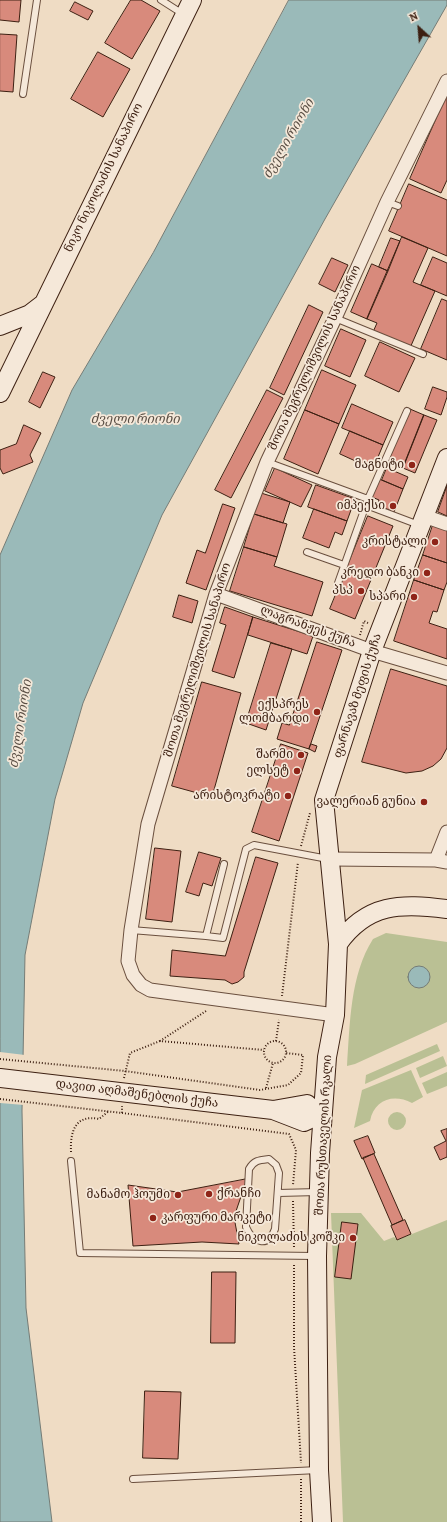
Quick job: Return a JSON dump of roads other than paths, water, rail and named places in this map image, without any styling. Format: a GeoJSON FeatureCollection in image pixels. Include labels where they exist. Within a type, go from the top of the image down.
{"type":"FeatureCollection","features":[{"type":"Feature","properties":{"kind":"main road","name":"ნიკო ნიკოლაძის სანაპირო"},"geometry":{"type":"LineString","coordinates":[[0,393],[16,357],[188,7]]}},
{"type":"Feature","properties":{"kind":"main road"},"geometry":{"type":"LineString","coordinates":[[16,357],[8,334],[0,327],[30,314],[43,303]]}},
{"type":"Feature","properties":{"kind":"main road","name":"ფარნავაზ მეფის ქუჩა"},"geometry":{"type":"LineString","coordinates":[[338,944],[324,800],[372,651],[447,458]]}},
{"type":"Feature","properties":{"kind":"main road"},"geometry":{"type":"LineString","coordinates":[[338,944],[355,924],[376,912],[393,907],[416,905],[447,909]]}},
{"type":"Feature","properties":{"kind":"main road","name":"შოთა რუსთაველის რკალი"},"geometry":{"type":"LineString","coordinates":[[322,1522],[319,1470],[317,1256],[320,1153],[327,1057],[335,1015],[338,944]]}},
{"type":"Feature","properties":{"kind":"main road","name":"დავით აღმაშენებლის ქუჩა"},"geometry":{"type":"LineString","coordinates":[[0,1078],[298,1112],[313,1092],[327,1069]]}},
{"type":"Feature","properties":{"kind":"main road"},"geometry":{"type":"LineString","coordinates":[[298,1112],[320,1153]]}},
{"type":"Feature","properties":{"kind":"street","name":"შოთა მეგრელიშვილის სანაპირო"},"geometry":{"type":"LineString","coordinates":[[335,1015],[150,990],[141,985],[133,975],[128,962],[131,930],[148,824],[216,594],[267,462],[335,318],[392,204],[447,82]]}},
{"type":"Feature","properties":{"kind":"street"},"geometry":{"type":"LineString","coordinates":[[422,521],[447,524]]}},
{"type":"Feature","properties":{"kind":"street","name":"ლაგრანჟეს ქუჩა"},"geometry":{"type":"LineString","coordinates":[[216,594],[372,651],[447,673]]}},
{"type":"Feature","properties":{"kind":"street"},"geometry":{"type":"LineString","coordinates":[[330,859],[442,861],[447,832]]}},
{"type":"Feature","properties":{"kind":"lane"},"geometry":{"type":"LineString","coordinates":[[23,94],[37,0]]}},
{"type":"Feature","properties":{"kind":"lane"},"geometry":{"type":"LineString","coordinates":[[161,0],[188,7]]}},
{"type":"Feature","properties":{"kind":"lane"},"geometry":{"type":"LineString","coordinates":[[335,318],[423,354]]}},
{"type":"Feature","properties":{"kind":"lane"},"geometry":{"type":"LineString","coordinates":[[338,582],[367,502],[406,411]]}},
{"type":"Feature","properties":{"kind":"lane"},"geometry":{"type":"LineString","coordinates":[[267,462],[367,502],[422,521]]}},
{"type":"Feature","properties":{"kind":"lane"},"geometry":{"type":"LineString","coordinates":[[307,552],[344,565]]}},
{"type":"Feature","properties":{"kind":"lane"},"geometry":{"type":"LineString","coordinates":[[131,930],[223,938],[246,849],[254,845],[330,859]]}},
{"type":"Feature","properties":{"kind":"lane"},"geometry":{"type":"LineString","coordinates":[[206,936],[224,864]]}},
{"type":"Feature","properties":{"kind":"lane"},"geometry":{"type":"LineString","coordinates":[[269,1159],[276,1165],[279,1173],[278,1193],[275,1229],[272,1237],[268,1240],[257,1240],[250,1236],[246,1227],[249,1169],[252,1163],[269,1159]]}},
{"type":"Feature","properties":{"kind":"lane"},"geometry":{"type":"LineString","coordinates":[[71,1161],[80,1253],[317,1256]]}},
{"type":"Feature","properties":{"kind":"lane"},"geometry":{"type":"LineString","coordinates":[[278,1193],[292,1191],[319,1192]]}},
{"type":"Feature","properties":{"kind":"lane"},"geometry":{"type":"LineString","coordinates":[[132,1479],[319,1470]]}},
{"type":"Feature","properties":{"kind":"water","name":"ძველი რიონი"},"geometry":{"type":"Polygon","coordinates":[[[289,0],[447,0],[447,5],[325,219],[162,515],[83,703],[55,799],[25,955],[22,1111],[26,1308],[52,1522],[0,1522],[0,555],[72,390],[153,253],[289,0]]]}},
{"type":"Feature","properties":{"kind":"water"},"geometry":{"type":"Polygon","coordinates":[[[419,966],[427,969],[430,977],[427,985],[419,988],[411,985],[408,977],[411,969],[419,966]]]}},
{"type":"Feature","properties":{"kind":"place","name":"მაგნიტი"},"geometry":{"type":"Point","coordinates":[412,465]}},
{"type":"Feature","properties":{"kind":"place","name":"იმპექსი"},"geometry":{"type":"Point","coordinates":[393,506]}},
{"type":"Feature","properties":{"kind":"place","name":"კრისტალი"},"geometry":{"type":"Point","coordinates":[435,542]}},
{"type":"Feature","properties":{"kind":"place","name":"კრედო ბანკი"},"geometry":{"type":"Point","coordinates":[427,573]}},
{"type":"Feature","properties":{"kind":"place","name":"პსპ"},"geometry":{"type":"Point","coordinates":[361,591]}},
{"type":"Feature","properties":{"kind":"place","name":"სპარი"},"geometry":{"type":"Point","coordinates":[414,597]}},
{"type":"Feature","properties":{"kind":"place","name":"ექსპრეს ლომბარდი"},"geometry":{"type":"Point","coordinates":[317,712]}},
{"type":"Feature","properties":{"kind":"place","name":"შარმი"},"geometry":{"type":"Point","coordinates":[301,755]}},
{"type":"Feature","properties":{"kind":"place","name":"ელსეტ"},"geometry":{"type":"Point","coordinates":[297,771]}},
{"type":"Feature","properties":{"kind":"place","name":"არისტოკრატი"},"geometry":{"type":"Point","coordinates":[288,796]}},
{"type":"Feature","properties":{"kind":"place","name":"ვალერიან გუნია"},"geometry":{"type":"Point","coordinates":[424,802]}},
{"type":"Feature","properties":{"kind":"place","name":"ქრანჩი"},"geometry":{"type":"Point","coordinates":[209,1194]}},
{"type":"Feature","properties":{"kind":"place","name":"მანამო ჰოუმი"},"geometry":{"type":"Point","coordinates":[178,1195]}},
{"type":"Feature","properties":{"kind":"place","name":"კარფური მარკეტი"},"geometry":{"type":"Point","coordinates":[153,1218]}},
{"type":"Feature","properties":{"kind":"place","name":"ნიკოლაძის კოშკი"},"geometry":{"type":"Point","coordinates":[353,1238]}}]}
